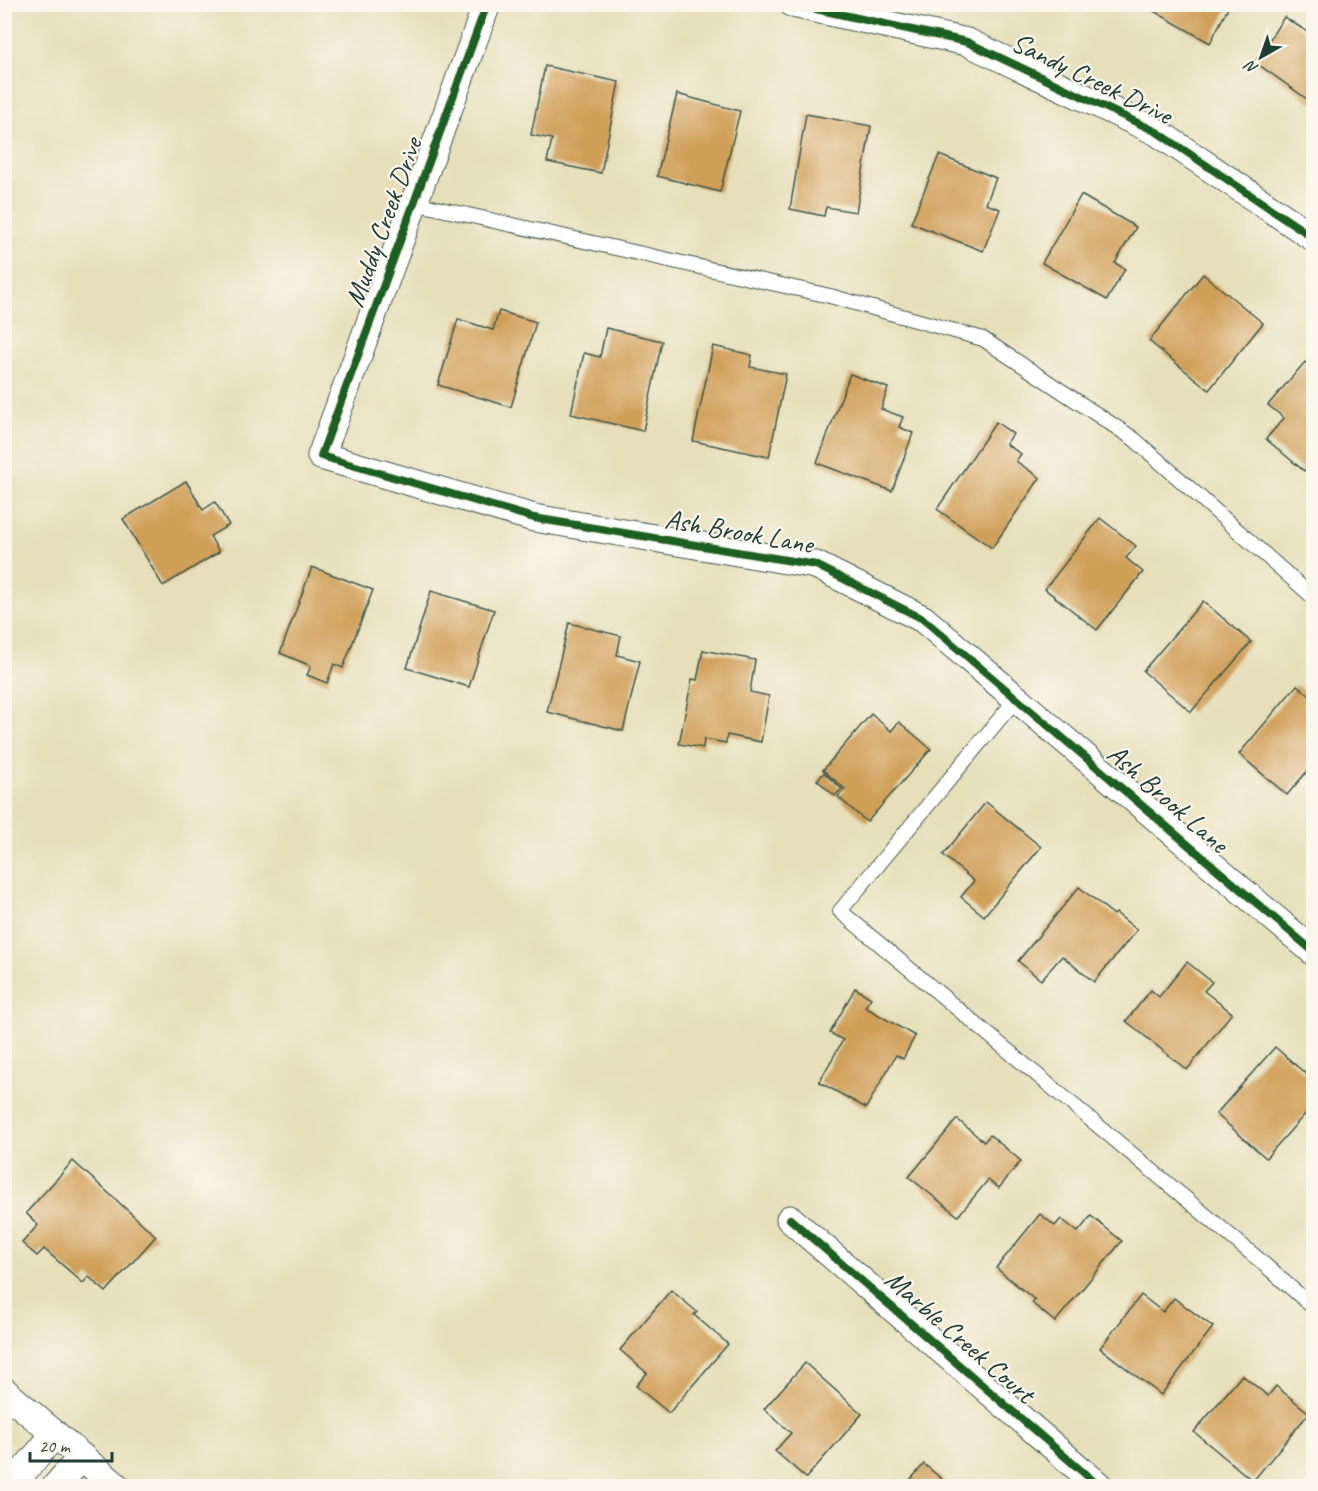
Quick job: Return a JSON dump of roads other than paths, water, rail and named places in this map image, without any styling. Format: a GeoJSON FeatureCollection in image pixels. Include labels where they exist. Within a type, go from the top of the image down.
{"type":"FeatureCollection","features":[{"type":"Feature","properties":{"kind":"street","name":"Muddy Creek Drive"},"geometry":{"type":"LineString","coordinates":[[321,456],[487,4]]}},
{"type":"Feature","properties":{"kind":"street","name":"Sandy Creek Drive"},"geometry":{"type":"LineString","coordinates":[[793,4],[967,42],[1157,132],[1314,238]]}},
{"type":"Feature","properties":{"kind":"street","name":"Ash Brook Lane"},"geometry":{"type":"LineString","coordinates":[[321,456],[534,518],[816,565],[923,619],[1314,952]]}},
{"type":"Feature","properties":{"kind":"street","name":"Marble Creek Court"},"geometry":{"type":"LineString","coordinates":[[790,1219],[1100,1486]]}},
{"type":"Feature","properties":{"kind":"street"},"geometry":{"type":"LineString","coordinates":[[4,1391],[116,1486]]}},
{"type":"Feature","properties":{"kind":"street"},"geometry":{"type":"LineString","coordinates":[[11,1486],[56,1434]]}},
{"type":"Feature","properties":{"kind":"street"},"geometry":{"type":"LineString","coordinates":[[56,1486],[82,1457]]}},
{"type":"Feature","properties":{"kind":"lane"},"geometry":{"type":"LineString","coordinates":[[414,202],[830,296],[982,339],[1134,439],[1314,598]]}},
{"type":"Feature","properties":{"kind":"lane"},"geometry":{"type":"LineString","coordinates":[[1017,698],[840,911],[1314,1308]]}}]}
